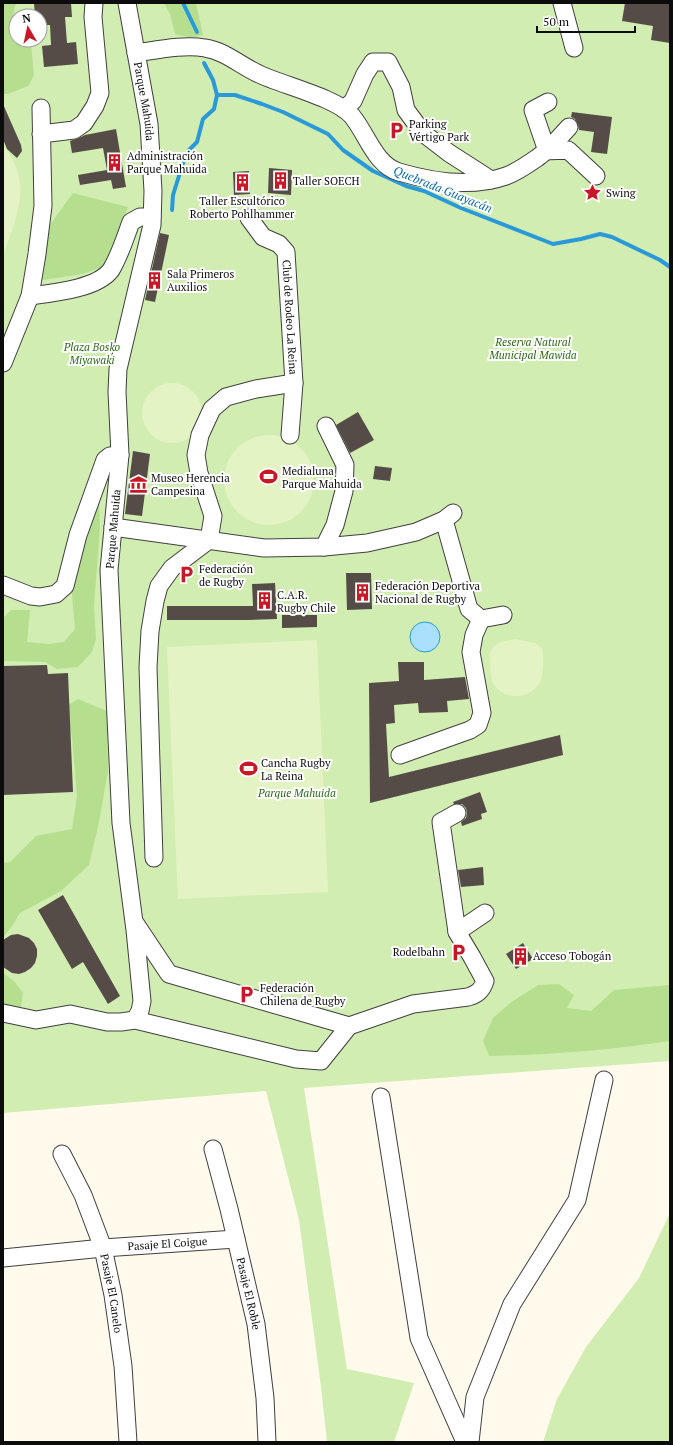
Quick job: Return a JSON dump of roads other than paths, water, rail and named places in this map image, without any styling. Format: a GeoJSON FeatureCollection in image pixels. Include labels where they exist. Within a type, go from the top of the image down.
{"type":"FeatureCollection","features":[{"type":"Feature","properties":{"kind":"street"},"geometry":{"type":"LineString","coordinates":[[42,134],[74,130],[84,123],[95,106],[100,93],[93,17],[94,3]]}},
{"type":"Feature","properties":{"kind":"street","name":"Parque Mahuida"},"geometry":{"type":"LineString","coordinates":[[126,3],[149,124],[152,191],[152,225],[118,369],[117,392],[120,455],[109,570],[121,824],[134,921],[142,1001],[140,1011],[135,1020]]}},
{"type":"Feature","properties":{"kind":"street"},"geometry":{"type":"LineString","coordinates":[[562,3],[574,48]]}},
{"type":"Feature","properties":{"kind":"street"},"geometry":{"type":"LineString","coordinates":[[136,53],[193,46],[206,48],[224,54],[258,74],[317,96],[344,108],[352,116],[382,162],[389,169],[430,179],[469,184],[506,176],[547,152],[569,127]]}},
{"type":"Feature","properties":{"kind":"street"},"geometry":{"type":"LineString","coordinates":[[344,108],[353,101],[365,74],[373,62],[388,62],[401,87],[406,110],[423,133],[449,153],[490,180]]}},
{"type":"Feature","properties":{"kind":"street"},"geometry":{"type":"LineString","coordinates":[[547,152],[533,110],[548,102]]}},
{"type":"Feature","properties":{"kind":"street"},"geometry":{"type":"LineString","coordinates":[[3,363],[30,296],[43,206],[41,108]]}},
{"type":"Feature","properties":{"kind":"street"},"geometry":{"type":"LineString","coordinates":[[547,152],[568,150],[596,176]]}},
{"type":"Feature","properties":{"kind":"street"},"geometry":{"type":"LineString","coordinates":[[30,296],[54,293],[97,282],[110,271],[120,252],[131,222],[140,218],[152,217]]}},
{"type":"Feature","properties":{"kind":"street","name":"Club de Rodeo La Reina"},"geometry":{"type":"LineString","coordinates":[[249,218],[263,237],[279,244],[286,252],[294,384],[290,435]]}},
{"type":"Feature","properties":{"kind":"street"},"geometry":{"type":"LineString","coordinates":[[154,858],[148,667],[150,631],[159,586],[172,568],[209,540],[213,516],[199,473],[196,455],[200,435],[212,409],[226,397],[256,389],[294,384]]}},
{"type":"Feature","properties":{"kind":"street"},"geometry":{"type":"LineString","coordinates":[[324,547],[335,525],[344,490],[344,465],[326,426]]}},
{"type":"Feature","properties":{"kind":"street"},"geometry":{"type":"LineString","coordinates":[[3,585],[31,596],[40,597],[56,594],[65,586],[78,535],[105,460],[110,456],[120,455]]}},
{"type":"Feature","properties":{"kind":"street"},"geometry":{"type":"LineString","coordinates":[[113,527],[264,548],[324,547],[367,542],[416,532],[448,516],[469,609],[481,619]]}},
{"type":"Feature","properties":{"kind":"street"},"geometry":{"type":"LineString","coordinates":[[481,619],[503,615]]}},
{"type":"Feature","properties":{"kind":"street"},"geometry":{"type":"LineString","coordinates":[[400,754],[470,730],[478,725],[482,713],[471,652],[474,635],[481,619]]}},
{"type":"Feature","properties":{"kind":"street"},"geometry":{"type":"LineString","coordinates":[[3,1013],[36,1020],[70,1014],[107,1022],[135,1020],[296,1059],[321,1061],[349,1026],[413,1004],[468,997],[477,994],[485,981],[457,932],[440,822],[457,813]]}},
{"type":"Feature","properties":{"kind":"street"},"geometry":{"type":"LineString","coordinates":[[457,932],[485,913]]}},
{"type":"Feature","properties":{"kind":"street"},"geometry":{"type":"LineString","coordinates":[[134,921],[169,974],[349,1026]]}},
{"type":"Feature","properties":{"kind":"street"},"geometry":{"type":"LineString","coordinates":[[470,1442],[475,1397],[512,1304],[577,1200],[604,1080]]}},
{"type":"Feature","properties":{"kind":"street"},"geometry":{"type":"LineString","coordinates":[[381,1097],[419,1338],[465,1442]]}},
{"type":"Feature","properties":{"kind":"street","name":"Pasaje El Roble"},"geometry":{"type":"LineString","coordinates":[[213,1149],[256,1324],[265,1398],[267,1442]]}},
{"type":"Feature","properties":{"kind":"street","name":"Pasaje El Canelo"},"geometry":{"type":"LineString","coordinates":[[62,1154],[83,1195],[103,1248],[113,1295],[123,1366],[128,1442]]}},
{"type":"Feature","properties":{"kind":"street","name":"Pasaje El Coigue"},"geometry":{"type":"LineString","coordinates":[[3,1258],[103,1248],[236,1239]]}},
{"type":"Feature","properties":{"kind":"water"},"geometry":{"type":"Polygon","coordinates":[[[425,622],[431,623],[439,631],[439,643],[431,651],[425,652],[419,651],[411,643],[410,637],[411,631],[419,623],[425,622]]]}},
{"type":"Feature","properties":{"kind":"waterway"},"geometry":{"type":"LineString","coordinates":[[183,3],[197,32]]}},
{"type":"Feature","properties":{"kind":"waterway"},"geometry":{"type":"LineString","coordinates":[[172,210],[173,195],[184,160],[189,150],[197,142],[203,119],[214,109],[217,95],[213,80],[204,63]]}},
{"type":"Feature","properties":{"kind":"waterway","name":"Quebrada Guayacán"},"geometry":{"type":"LineString","coordinates":[[217,95],[235,95],[283,112],[328,134],[343,150],[373,171],[406,186],[424,191],[461,208],[553,244],[600,234],[612,237],[660,260],[670,267]]}},
{"type":"Feature","properties":{"kind":"place","name":"Parking Vértigo Park"},"geometry":{"type":"Point","coordinates":[396,130]}},
{"type":"Feature","properties":{"kind":"place","name":"Administración Parque Mahuida"},"geometry":{"type":"Point","coordinates":[114,162]}},
{"type":"Feature","properties":{"kind":"place","name":"Taller SOECH"},"geometry":{"type":"Point","coordinates":[280,181]}},
{"type":"Feature","properties":{"kind":"place","name":"Taller Escultórico Roberto Pohlhammer"},"geometry":{"type":"Point","coordinates":[242,183]}},
{"type":"Feature","properties":{"kind":"place","name":"Swing"},"geometry":{"type":"Point","coordinates":[593,193]}},
{"type":"Feature","properties":{"kind":"place","name":"Sala Primeros Auxilios"},"geometry":{"type":"Point","coordinates":[154,280]}},
{"type":"Feature","properties":{"kind":"place","name":"Medialuna Parque Mahuida"},"geometry":{"type":"Point","coordinates":[269,477]}},
{"type":"Feature","properties":{"kind":"place","name":"Museo Herencia Campesina"},"geometry":{"type":"Point","coordinates":[138,484]}},
{"type":"Feature","properties":{"kind":"place","name":"Federación de Rugby"},"geometry":{"type":"Point","coordinates":[186,575]}},
{"type":"Feature","properties":{"kind":"place","name":"Federación Deportiva Nacional de Rugby"},"geometry":{"type":"Point","coordinates":[362,592]}},
{"type":"Feature","properties":{"kind":"place","name":"C.A.R. Rugby Chile"},"geometry":{"type":"Point","coordinates":[264,601]}},
{"type":"Feature","properties":{"kind":"place","name":"Cancha Rugby La Reina"},"geometry":{"type":"Point","coordinates":[248,769]}},
{"type":"Feature","properties":{"kind":"place","name":"Rodelbahn"},"geometry":{"type":"Point","coordinates":[458,952]}},
{"type":"Feature","properties":{"kind":"place","name":"Acceso Tobogán"},"geometry":{"type":"Point","coordinates":[520,956]}},
{"type":"Feature","properties":{"kind":"place","name":"Federación Chilena de Rugby"},"geometry":{"type":"Point","coordinates":[247,994]}},
{"type":"Feature","properties":{"kind":"park label","name":"Reserva Natural Municipal Mawida"},"geometry":{"type":"Point","coordinates":[533,348]}},
{"type":"Feature","properties":{"kind":"park label","name":"Plaza Bosko Miyawaki"},"geometry":{"type":"Point","coordinates":[92,353]}}]}
